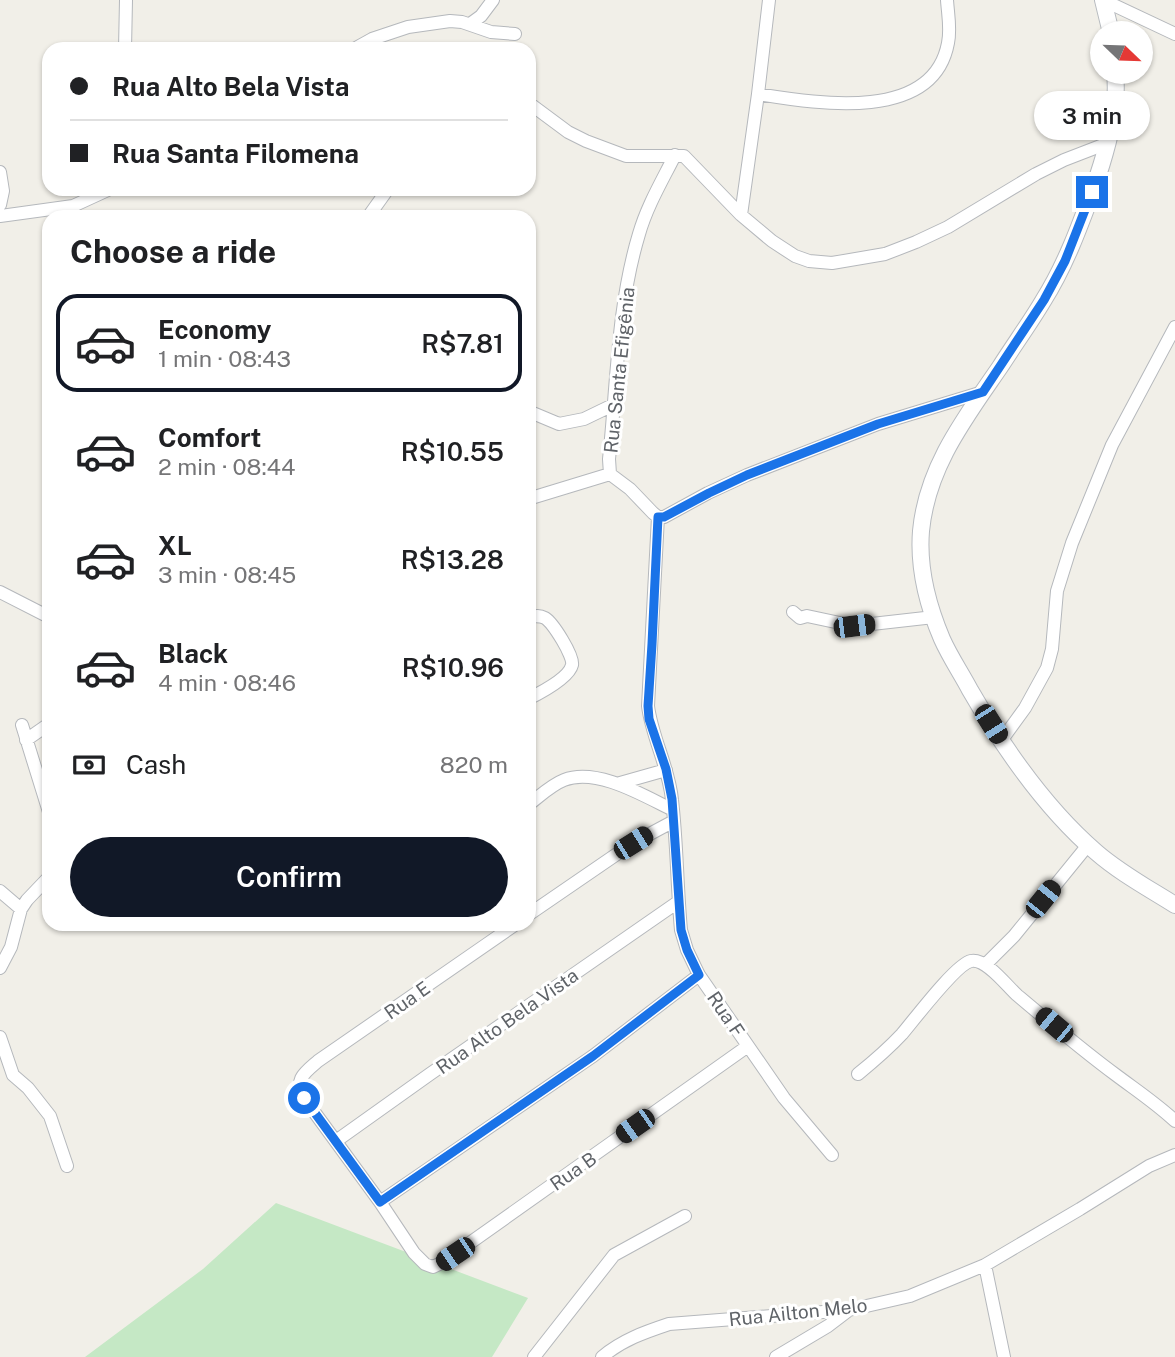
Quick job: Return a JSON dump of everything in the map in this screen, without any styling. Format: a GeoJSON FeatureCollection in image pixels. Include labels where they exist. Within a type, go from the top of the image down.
{"type":"FeatureCollection","features":[{"type":"Feature","properties":{"kind":"main road"},"geometry":{"type":"LineString","coordinates":[[1103,0],[1108,21]]}},
{"type":"Feature","properties":{"kind":"main road"},"geometry":{"type":"LineString","coordinates":[[1115,84],[1116,101],[1108,143],[1085,213],[1065,261],[1044,300],[947,447],[934,478],[921,532],[922,566],[929,603],[943,641],[1001,741],[1073,832],[1116,867],[1175,905]]}},
{"type":"Feature","properties":{"kind":"street"},"geometry":{"type":"LineString","coordinates":[[125,42],[126,0]]}},
{"type":"Feature","properties":{"kind":"street"},"geometry":{"type":"LineString","coordinates":[[471,24],[493,0]]}},
{"type":"Feature","properties":{"kind":"street"},"geometry":{"type":"LineString","coordinates":[[740,215],[769,0]]}},
{"type":"Feature","properties":{"kind":"street"},"geometry":{"type":"LineString","coordinates":[[758,94],[810,102],[858,104],[880,101],[911,91],[927,81],[945,55],[950,27],[947,0]]}},
{"type":"Feature","properties":{"kind":"street"},"geometry":{"type":"LineString","coordinates":[[1103,0],[1175,34]]}},
{"type":"Feature","properties":{"kind":"street"},"geometry":{"type":"LineString","coordinates":[[367,42],[408,27],[450,21],[471,24],[491,32],[515,34]]}},
{"type":"Feature","properties":{"kind":"street"},"geometry":{"type":"LineString","coordinates":[[536,109],[568,132],[626,156],[681,155],[688,159],[740,215],[772,241],[794,256],[808,261],[832,263],[884,254],[948,227],[1036,174],[1108,143]]}},
{"type":"Feature","properties":{"kind":"street","name":"Rua Santa Efigênia"},"geometry":{"type":"LineString","coordinates":[[658,517],[630,489],[610,474],[610,459],[623,317],[632,259],[648,209],[675,155]]}},
{"type":"Feature","properties":{"kind":"street"},"geometry":{"type":"LineString","coordinates":[[0,172],[3,191],[0,205]]}},
{"type":"Feature","properties":{"kind":"street"},"geometry":{"type":"LineString","coordinates":[[73,206],[78,196]]}},
{"type":"Feature","properties":{"kind":"street"},"geometry":{"type":"LineString","coordinates":[[44,210],[73,206],[98,196]]}},
{"type":"Feature","properties":{"kind":"street"},"geometry":{"type":"LineString","coordinates":[[0,216],[42,210]]}},
{"type":"Feature","properties":{"kind":"street"},"geometry":{"type":"LineString","coordinates":[[1001,741],[1025,708],[1047,668],[1052,649],[1057,591],[1072,543],[1112,445],[1175,327]]}},
{"type":"Feature","properties":{"kind":"street"},"geometry":{"type":"LineString","coordinates":[[658,517],[664,517],[747,475],[878,424],[983,392]]}},
{"type":"Feature","properties":{"kind":"street"},"geometry":{"type":"LineString","coordinates":[[536,414],[559,424],[584,419],[615,404]]}},
{"type":"Feature","properties":{"kind":"street"},"geometry":{"type":"LineString","coordinates":[[536,497],[610,474]]}},
{"type":"Feature","properties":{"kind":"street","name":"Rua F"},"geometry":{"type":"LineString","coordinates":[[658,517],[648,706],[649,719],[666,769],[673,815],[681,930],[699,975],[785,1098],[832,1155]]}},
{"type":"Feature","properties":{"kind":"street"},"geometry":{"type":"LineString","coordinates":[[0,592],[42,613]]}},
{"type":"Feature","properties":{"kind":"street"},"geometry":{"type":"LineString","coordinates":[[793,611],[800,618],[807,616],[854,626],[934,617]]}},
{"type":"Feature","properties":{"kind":"street"},"geometry":{"type":"LineString","coordinates":[[536,616],[548,620],[572,658],[572,664],[564,676],[536,694]]}},
{"type":"Feature","properties":{"kind":"street"},"geometry":{"type":"LineString","coordinates":[[22,724],[42,790]]}},
{"type":"Feature","properties":{"kind":"street"},"geometry":{"type":"LineString","coordinates":[[26,740],[42,729]]}},
{"type":"Feature","properties":{"kind":"street"},"geometry":{"type":"LineString","coordinates":[[620,783],[666,769]]}},
{"type":"Feature","properties":{"kind":"street"},"geometry":{"type":"LineString","coordinates":[[536,799],[563,780],[588,778],[620,783],[673,815],[536,910]]}},
{"type":"Feature","properties":{"kind":"street"},"geometry":{"type":"LineString","coordinates":[[985,965],[1014,936],[1088,845]]}},
{"type":"Feature","properties":{"kind":"street"},"geometry":{"type":"LineString","coordinates":[[0,968],[11,947],[21,909],[42,884]]}},
{"type":"Feature","properties":{"kind":"street"},"geometry":{"type":"LineString","coordinates":[[0,891],[21,909]]}},
{"type":"Feature","properties":{"kind":"street","name":"Rua Alto Bela Vista"},"geometry":{"type":"LineString","coordinates":[[336,1141],[678,902]]}},
{"type":"Feature","properties":{"kind":"street","name":"Rua E"},"geometry":{"type":"LineString","coordinates":[[336,1141],[304,1098],[299,1089],[300,1079],[318,1061],[506,931]]}},
{"type":"Feature","properties":{"kind":"street"},"geometry":{"type":"LineString","coordinates":[[858,1074],[902,1034],[949,978],[968,961],[975,961],[985,965],[1013,992],[1175,1121]]}},
{"type":"Feature","properties":{"kind":"street"},"geometry":{"type":"LineString","coordinates":[[336,1141],[380,1202],[593,1056],[699,975]]}},
{"type":"Feature","properties":{"kind":"street"},"geometry":{"type":"LineString","coordinates":[[0,1037],[13,1075],[28,1088],[50,1116],[67,1166]]}},
{"type":"Feature","properties":{"kind":"street","name":"Rua B"},"geometry":{"type":"LineString","coordinates":[[380,1202],[421,1261],[433,1267],[748,1046]]}},
{"type":"Feature","properties":{"kind":"street","name":"Rua Ailton Melo"},"geometry":{"type":"LineString","coordinates":[[602,1357],[628,1339],[669,1324],[849,1310],[910,1296],[985,1265],[1149,1166],[1175,1155]]}},
{"type":"Feature","properties":{"kind":"street"},"geometry":{"type":"LineString","coordinates":[[534,1357],[614,1255],[685,1216]]}},
{"type":"Feature","properties":{"kind":"street"},"geometry":{"type":"LineString","coordinates":[[985,1265],[1004,1357]]}},
{"type":"Feature","properties":{"kind":"street"},"geometry":{"type":"LineString","coordinates":[[776,1357],[849,1310]]}},
{"type":"Feature","properties":{"kind":"green space"},"geometry":{"type":"Polygon","coordinates":[[[276,1203],[528,1298],[492,1357],[85,1357],[203,1269],[276,1203]]]}},
{"type":"Feature","properties":{"kind":"route"},"geometry":{"type":"LineString","coordinates":[[304,1098],[380,1202],[593,1056],[699,975],[681,930],[672,799],[666,769],[649,719],[658,517],[662,518],[747,475],[878,424],[983,392],[1044,300],[1065,261],[1092,192]]}}]}
